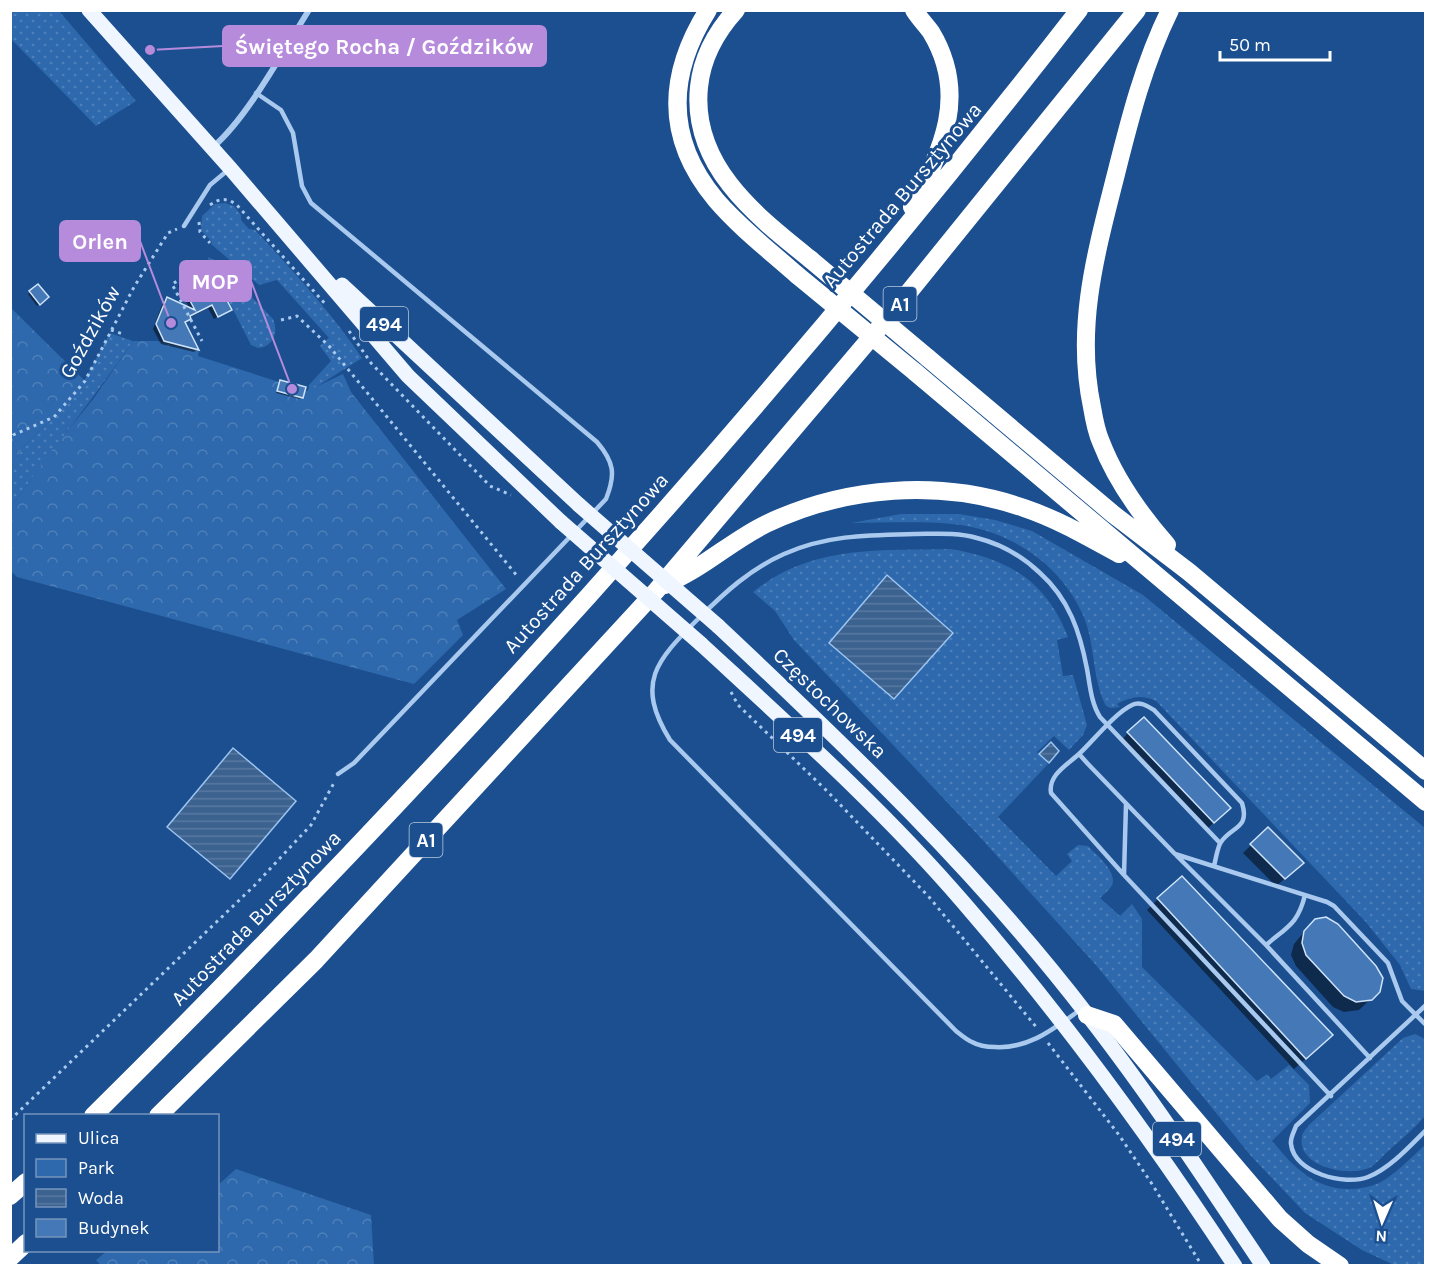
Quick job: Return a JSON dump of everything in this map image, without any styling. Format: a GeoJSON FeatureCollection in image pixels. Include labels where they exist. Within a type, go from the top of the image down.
{"type":"FeatureCollection","features":[{"type":"Feature","properties":{"kind":"highway"},"geometry":{"type":"LineString","coordinates":[[708,10],[685,53],[679,78],[677,110],[681,139],[691,160],[716,199],[733,218],[797,275],[1425,802]]}},
{"type":"Feature","properties":{"kind":"highway"},"geometry":{"type":"LineString","coordinates":[[736,10],[720,28],[707,52],[700,79],[698,121],[712,159],[735,190],[767,223],[1113,514],[1189,572],[1425,771]]}},
{"type":"Feature","properties":{"kind":"highway"},"geometry":{"type":"LineString","coordinates":[[894,240],[929,176],[941,146],[950,108],[945,62],[931,31],[914,10]]}},
{"type":"Feature","properties":{"kind":"highway","name":"Autostrada Bursztynowa"},"geometry":{"type":"LineString","coordinates":[[95,1114],[402,800],[656,521],[966,155],[1079,10]]}},
{"type":"Feature","properties":{"kind":"highway","name":"A1"},"geometry":{"type":"LineString","coordinates":[[160,1114],[316,960],[656,591],[896,309],[1137,10]]}},
{"type":"Feature","properties":{"kind":"highway"},"geometry":{"type":"LineString","coordinates":[[1170,10],[1152,50],[1133,106],[1097,249],[1086,311],[1084,359],[1094,420],[1109,460],[1144,519],[1189,572]]}},
{"type":"Feature","properties":{"kind":"highway"},"geometry":{"type":"LineString","coordinates":[[656,591],[701,565],[738,539],[793,512],[856,495],[918,490],[952,492],[1024,508],[1079,533],[1151,571]]}},
{"type":"Feature","properties":{"kind":"highway"},"geometry":{"type":"LineString","coordinates":[[1084,1012],[1114,1024],[1280,1219],[1308,1244],[1340,1266]]}},
{"type":"Feature","properties":{"kind":"highway"},"geometry":{"type":"LineString","coordinates":[[10,1196],[24,1184]]}},
{"type":"Feature","properties":{"kind":"highway"},"geometry":{"type":"LineString","coordinates":[[10,1258],[24,1245]]}},
{"type":"Feature","properties":{"kind":"main road","name":"494"},"geometry":{"type":"LineString","coordinates":[[89,10],[212,148]]}},
{"type":"Feature","properties":{"kind":"main road","name":"Częstochowska"},"geometry":{"type":"LineString","coordinates":[[212,148],[408,376],[561,522],[700,644],[856,788],[962,901],[1062,1023],[1143,1131],[1235,1266]]}},
{"type":"Feature","properties":{"kind":"main road","name":"Częstochowska"},"geometry":{"type":"LineString","coordinates":[[293,240],[579,505],[718,626],[883,783],[967,872],[1084,1012],[1160,1112],[1263,1266]]}},
{"type":"Feature","properties":{"kind":"street"},"geometry":{"type":"LineString","coordinates":[[212,148],[229,130],[256,93],[309,10]]}},
{"type":"Feature","properties":{"kind":"lane"},"geometry":{"type":"LineString","coordinates":[[256,93],[281,110],[293,133],[302,186],[311,203],[597,442],[606,452],[613,475],[606,499],[354,763],[338,774]]}},
{"type":"Feature","properties":{"kind":"lane"},"geometry":{"type":"LineString","coordinates":[[184,226],[210,185],[230,168]]}},
{"type":"Feature","properties":{"kind":"lane"},"geometry":{"type":"LineString","coordinates":[[1084,1012],[1027,1044],[1013,1048],[985,1046],[972,1042],[956,1031],[670,740],[658,720],[653,697],[658,665],[667,650],[744,576],[784,554],[837,537],[955,534],[993,543],[1012,552],[1040,573],[1058,593],[1077,628],[1097,712],[1220,843]]}},
{"type":"Feature","properties":{"kind":"lane"},"geometry":{"type":"LineString","coordinates":[[1214,866],[1220,843],[1243,822],[1244,809],[1239,798],[1154,710],[1146,705],[1131,705],[1055,776],[1050,784],[1051,793],[1124,875],[1331,1096]]}},
{"type":"Feature","properties":{"kind":"lane"},"geometry":{"type":"LineString","coordinates":[[1079,754],[1266,945],[1370,1059]]}},
{"type":"Feature","properties":{"kind":"lane"},"geometry":{"type":"LineString","coordinates":[[1124,875],[1126,804]]}},
{"type":"Feature","properties":{"kind":"lane"},"geometry":{"type":"LineString","coordinates":[[1175,854],[1334,906],[1388,963],[1402,1001],[1425,1025]]}},
{"type":"Feature","properties":{"kind":"lane"},"geometry":{"type":"LineString","coordinates":[[1266,945],[1295,921],[1301,911],[1305,895]]}},
{"type":"Feature","properties":{"kind":"lane"},"geometry":{"type":"LineString","coordinates":[[1425,1005],[1331,1096],[1296,1126],[1291,1145],[1296,1156],[1308,1168],[1334,1180],[1354,1181],[1380,1171],[1425,1130]]}},
{"type":"Feature","properties":{"kind":"path"},"geometry":{"type":"LineString","coordinates":[[204,210],[213,202],[221,199],[236,204],[334,314]]}},
{"type":"Feature","properties":{"kind":"path"},"geometry":{"type":"LineString","coordinates":[[200,216],[198,227],[210,243]]}},
{"type":"Feature","properties":{"kind":"path","name":"Goździków"},"geometry":{"type":"LineString","coordinates":[[10,442],[13,435],[54,417],[84,381],[134,287],[168,233],[184,226]]}},
{"type":"Feature","properties":{"kind":"path"},"geometry":{"type":"LineString","coordinates":[[183,278],[172,284],[202,341]]}},
{"type":"Feature","properties":{"kind":"path"},"geometry":{"type":"LineString","coordinates":[[281,320],[297,316],[329,346],[525,585]]}},
{"type":"Feature","properties":{"kind":"path"},"geometry":{"type":"LineString","coordinates":[[344,326],[366,357],[490,486],[513,496]]}},
{"type":"Feature","properties":{"kind":"path"},"geometry":{"type":"LineString","coordinates":[[111,330],[123,334]]}},
{"type":"Feature","properties":{"kind":"path"},"geometry":{"type":"LineString","coordinates":[[728,686],[738,705],[828,792],[929,897],[1043,1035],[1119,1135],[1202,1266]]}},
{"type":"Feature","properties":{"kind":"path"},"geometry":{"type":"LineString","coordinates":[[10,1120],[254,886],[311,825],[338,774]]}},
{"type":"Feature","properties":{"kind":"green space"},"geometry":{"type":"Polygon","coordinates":[[[10,11],[59,11],[136,101],[96,126],[11,41],[10,11]]]}},
{"type":"Feature","properties":{"kind":"green space"},"geometry":{"type":"Polygon","coordinates":[[[225,203],[234,206],[249,229],[255,230],[297,276],[338,324],[362,358],[308,392],[309,385],[331,361],[320,346],[329,338],[277,280],[259,285],[211,244],[212,242],[201,230],[202,216],[215,204],[225,203]]]}},
{"type":"Feature","properties":{"kind":"green space"},"geometry":{"type":"Polygon","coordinates":[[[208,257],[217,261],[273,319],[275,334],[268,345],[258,348],[251,345],[208,257]]]}},
{"type":"Feature","properties":{"kind":"green space"},"geometry":{"type":"Polygon","coordinates":[[[11,308],[85,381],[54,417],[23,447],[11,467],[11,308]]]}},
{"type":"Feature","properties":{"kind":"green space"},"geometry":{"type":"Polygon","coordinates":[[[110,333],[133,341],[11,507],[11,467],[23,447],[54,417],[84,381],[110,333]]]}},
{"type":"Feature","properties":{"kind":"green space"},"geometry":{"type":"Polygon","coordinates":[[[133,341],[157,341],[199,351],[198,356],[307,391],[343,374],[351,392],[506,589],[457,620],[463,635],[414,684],[17,577],[11,571],[11,507],[52,450],[94,398],[133,341]]]}},
{"type":"Feature","properties":{"kind":"green space"},"geometry":{"type":"Polygon","coordinates":[[[901,514],[959,514],[995,520],[1032,531],[1143,595],[1425,828],[1425,991],[1411,989],[1400,965],[1365,921],[1156,701],[1136,697],[1117,704],[1120,707],[1106,706],[1101,695],[1090,636],[1082,613],[1060,578],[1045,564],[1029,551],[1011,541],[972,527],[927,523],[851,523],[901,514]]]}},
{"type":"Feature","properties":{"kind":"green space"},"geometry":{"type":"Polygon","coordinates":[[[951,549],[972,553],[1008,566],[1037,587],[1049,601],[1068,637],[1057,640],[1063,676],[1073,675],[1087,725],[1083,735],[1069,750],[1054,736],[1037,752],[1048,764],[998,817],[1056,876],[1072,861],[1067,854],[1078,845],[1088,846],[1110,870],[1112,876],[1111,887],[1100,898],[1120,916],[1132,904],[1142,919],[1142,967],[1257,1081],[1267,1074],[1271,1079],[1289,1065],[1309,1085],[1310,1103],[1272,1141],[1301,1171],[1328,1186],[1348,1189],[1369,1186],[1390,1176],[1425,1145],[1425,1265],[1392,1264],[1362,1250],[1305,1213],[1251,1156],[1095,964],[978,835],[794,640],[775,611],[753,592],[776,576],[799,565],[823,558],[873,551],[951,549]],[[887,576],[829,643],[953,633],[887,576]]]}},
{"type":"Feature","properties":{"kind":"green space"},"geometry":{"type":"Polygon","coordinates":[[[1415,1034],[1425,1039],[1425,1116],[1371,1167],[1362,1170],[1339,1170],[1316,1163],[1307,1156],[1302,1147],[1302,1137],[1309,1125],[1403,1038],[1415,1034]]]}},
{"type":"Feature","properties":{"kind":"green space"},"geometry":{"type":"Polygon","coordinates":[[[236,1169],[371,1215],[374,1265],[101,1266],[96,1260],[106,1252],[219,1252],[219,1184],[236,1169]]]}},
{"type":"Feature","properties":{"kind":"water"},"geometry":{"type":"Polygon","coordinates":[[[887,575],[953,633],[894,699],[829,643],[887,575]]]}},
{"type":"Feature","properties":{"kind":"water"},"geometry":{"type":"Polygon","coordinates":[[[1051,742],[1059,751],[1049,763],[1039,754],[1051,742]]]}},
{"type":"Feature","properties":{"kind":"water"},"geometry":{"type":"Polygon","coordinates":[[[233,748],[296,801],[230,879],[167,827],[233,748]]]}},
{"type":"Feature","properties":{"kind":"building"},"geometry":{"type":"Polygon","coordinates":[[[195,274],[202,286],[216,279],[232,310],[218,317],[212,305],[190,316],[191,319],[185,322],[199,350],[164,341],[156,324],[167,297],[195,310],[180,282],[195,274]]]}},
{"type":"Feature","properties":{"kind":"building"},"geometry":{"type":"Polygon","coordinates":[[[38,284],[49,297],[40,305],[29,291],[38,284]]]}},
{"type":"Feature","properties":{"kind":"building"},"geometry":{"type":"Polygon","coordinates":[[[280,380],[306,387],[303,398],[277,391],[280,380]]]}},
{"type":"Feature","properties":{"kind":"building"},"geometry":{"type":"Polygon","coordinates":[[[1144,717],[1231,808],[1214,823],[1127,732],[1144,717]]]}},
{"type":"Feature","properties":{"kind":"building"},"geometry":{"type":"Polygon","coordinates":[[[1268,827],[1304,863],[1285,879],[1250,844],[1268,827]]]}},
{"type":"Feature","properties":{"kind":"building"},"geometry":{"type":"Polygon","coordinates":[[[1182,876],[1333,1035],[1306,1059],[1157,898],[1182,876]]]}},
{"type":"Feature","properties":{"kind":"building"},"geometry":{"type":"Polygon","coordinates":[[[1326,917],[1338,924],[1376,966],[1383,978],[1380,992],[1372,1000],[1356,1002],[1344,996],[1306,955],[1302,943],[1304,931],[1315,919],[1326,917]]]}},
{"type":"Feature","properties":{"kind":"place","name":"Świętego Rocha / Goździków"},"geometry":{"type":"Point","coordinates":[150,50]}},
{"type":"Feature","properties":{"kind":"place","name":"Orlen"},"geometry":{"type":"Point","coordinates":[171,323]}},
{"type":"Feature","properties":{"kind":"place","name":"MOP"},"geometry":{"type":"Point","coordinates":[292,389]}}]}
